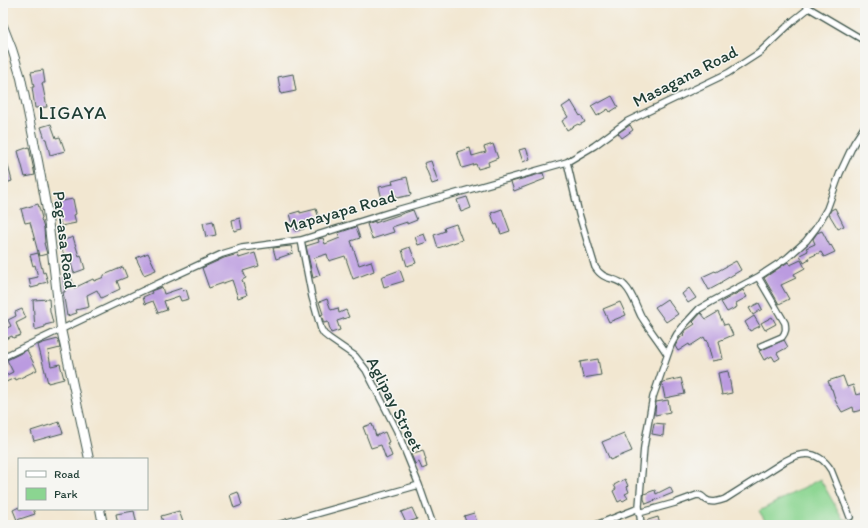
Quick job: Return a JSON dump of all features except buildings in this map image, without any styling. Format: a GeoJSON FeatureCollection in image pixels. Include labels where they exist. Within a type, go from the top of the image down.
{"type":"FeatureCollection","features":[{"type":"Feature","properties":{"kind":"main road","name":"Pag-asa Road"},"geometry":{"type":"LineString","coordinates":[[3,26],[21,78],[38,161],[47,210],[61,329],[89,458]]}},
{"type":"Feature","properties":{"kind":"main road"},"geometry":{"type":"LineString","coordinates":[[100,510],[103,525]]}},
{"type":"Feature","properties":{"kind":"street"},"geometry":{"type":"LineString","coordinates":[[804,3],[809,8],[865,41]]}},
{"type":"Feature","properties":{"kind":"street","name":"Masagana Road"},"geometry":{"type":"LineString","coordinates":[[568,162],[594,146],[628,121],[728,73],[759,53],[809,8]]}},
{"type":"Feature","properties":{"kind":"street"},"geometry":{"type":"LineString","coordinates":[[641,525],[639,511],[644,447],[653,397],[667,354],[677,334],[699,309],[758,278],[787,258],[806,241],[827,210],[840,173],[854,143],[865,126]]}},
{"type":"Feature","properties":{"kind":"street"},"geometry":{"type":"LineString","coordinates":[[568,162],[579,214],[595,267],[602,275],[621,282],[627,287],[642,316],[667,354]]}},
{"type":"Feature","properties":{"kind":"street","name":"Mapayapa Road"},"geometry":{"type":"LineString","coordinates":[[3,357],[222,254],[242,248],[301,240],[396,210],[568,162]]}},
{"type":"Feature","properties":{"kind":"street","name":"Aglipay Street"},"geometry":{"type":"LineString","coordinates":[[301,240],[312,297],[321,329],[329,338],[355,356],[366,370],[397,430],[433,525]]}},
{"type":"Feature","properties":{"kind":"street"},"geometry":{"type":"LineString","coordinates":[[758,278],[786,327],[782,337],[761,346]]}},
{"type":"Feature","properties":{"kind":"street"},"geometry":{"type":"LineString","coordinates":[[596,525],[639,511],[675,503],[698,494],[708,501],[725,499],[785,461],[802,454],[817,457],[831,470],[850,517]]}},
{"type":"Feature","properties":{"kind":"street"},"geometry":{"type":"LineString","coordinates":[[277,525],[419,485]]}},
{"type":"Feature","properties":{"kind":"green space"},"geometry":{"type":"Polygon","coordinates":[[[820,479],[843,519],[849,520],[855,525],[768,525],[759,511],[820,479]]]}},
{"type":"Feature","properties":{"kind":"district","name":"LIGAYA"},"geometry":{"type":"Point","coordinates":[73,112]}}]}
